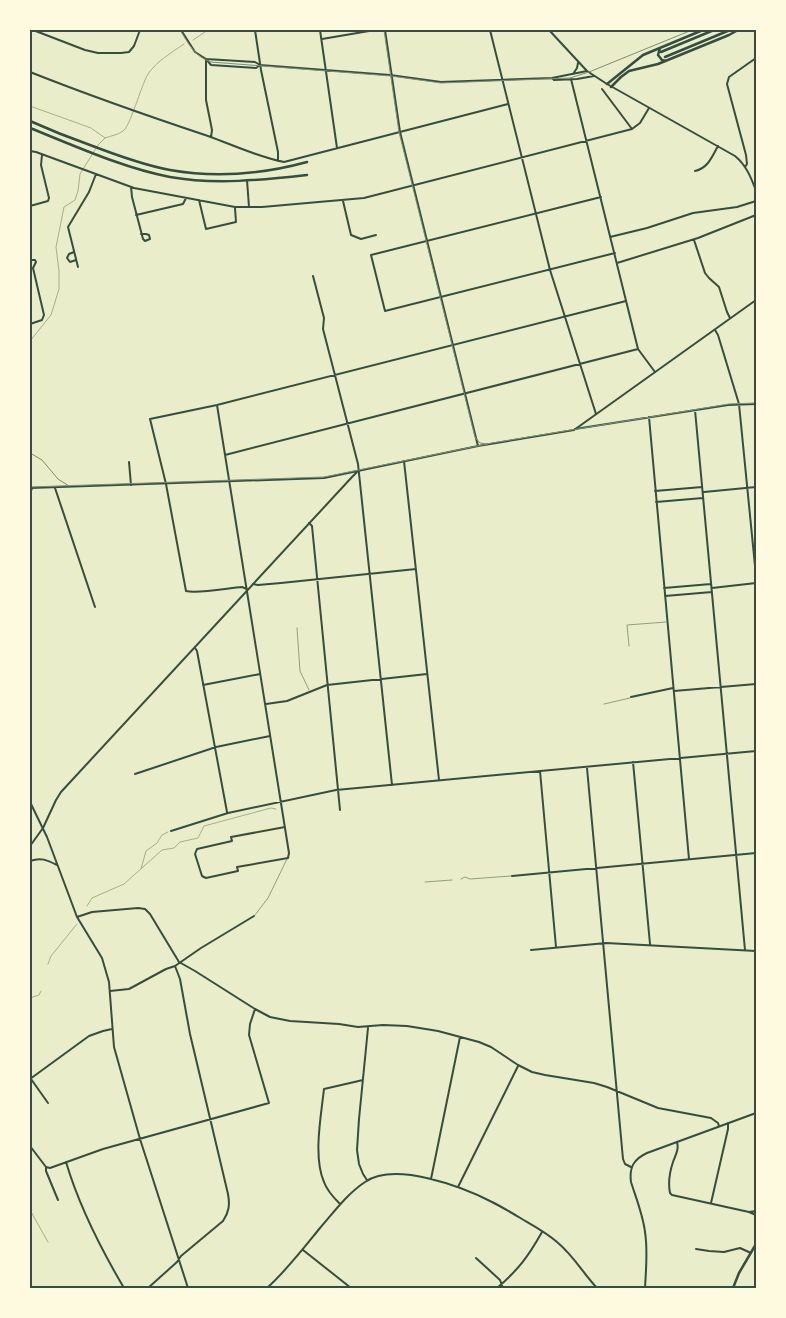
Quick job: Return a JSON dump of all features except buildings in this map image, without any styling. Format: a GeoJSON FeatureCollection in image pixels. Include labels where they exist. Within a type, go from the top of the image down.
{"type":"FeatureCollection","features":[{"type":"Feature","properties":{"kind":"main road"},"geometry":{"type":"LineString","coordinates":[[607,84],[637,59],[703,30]]}},
{"type":"Feature","properties":{"kind":"main road"},"geometry":{"type":"LineString","coordinates":[[661,52],[714,30]]}},
{"type":"Feature","properties":{"kind":"main road"},"geometry":{"type":"LineString","coordinates":[[660,48],[658,55],[662,60],[730,30]]}},
{"type":"Feature","properties":{"kind":"main road"},"geometry":{"type":"LineString","coordinates":[[611,86],[629,71],[666,59],[738,30]]}},
{"type":"Feature","properties":{"kind":"main road"},"geometry":{"type":"LineString","coordinates":[[30,121],[141,163],[171,170],[212,174],[246,173],[279,169],[306,162]]}},
{"type":"Feature","properties":{"kind":"main road"},"geometry":{"type":"LineString","coordinates":[[30,128],[140,169],[171,177],[212,181],[307,175]]}},
{"type":"Feature","properties":{"kind":"main road"},"geometry":{"type":"LineString","coordinates":[[246,173],[247,180]]}},
{"type":"Feature","properties":{"kind":"main road"},"geometry":{"type":"LineString","coordinates":[[732,1288],[756,1244]]}},
{"type":"Feature","properties":{"kind":"street"},"geometry":{"type":"LineString","coordinates":[[33,30],[98,53],[129,52],[134,46],[140,30]]}},
{"type":"Feature","properties":{"kind":"street"},"geometry":{"type":"LineString","coordinates":[[181,30],[195,52],[211,64],[256,68],[260,65]]}},
{"type":"Feature","properties":{"kind":"street"},"geometry":{"type":"LineString","coordinates":[[255,30],[278,160]]}},
{"type":"Feature","properties":{"kind":"street"},"geometry":{"type":"LineString","coordinates":[[320,30],[337,148]]}},
{"type":"Feature","properties":{"kind":"street"},"geometry":{"type":"LineString","coordinates":[[322,39],[375,30]]}},
{"type":"Feature","properties":{"kind":"street"},"geometry":{"type":"LineString","coordinates":[[385,30],[400,132],[478,446]]}},
{"type":"Feature","properties":{"kind":"street"},"geometry":{"type":"LineString","coordinates":[[490,30],[550,270],[596,414]]}},
{"type":"Feature","properties":{"kind":"street"},"geometry":{"type":"LineString","coordinates":[[549,30],[587,71],[594,76],[735,156],[745,167],[756,191]]}},
{"type":"Feature","properties":{"kind":"street"},"geometry":{"type":"LineString","coordinates":[[745,167],[747,164],[746,155],[727,80],[756,58]]}},
{"type":"Feature","properties":{"kind":"street"},"geometry":{"type":"LineString","coordinates":[[206,60],[257,62],[260,65],[391,75],[441,82],[552,78],[587,71]]}},
{"type":"Feature","properties":{"kind":"street"},"geometry":{"type":"LineString","coordinates":[[206,60],[206,100],[212,126],[211,137]]}},
{"type":"Feature","properties":{"kind":"street"},"geometry":{"type":"LineString","coordinates":[[571,75],[578,68],[578,61]]}},
{"type":"Feature","properties":{"kind":"street"},"geometry":{"type":"LineString","coordinates":[[30,72],[129,109],[278,160],[288,161],[508,104]]}},
{"type":"Feature","properties":{"kind":"street"},"geometry":{"type":"LineString","coordinates":[[552,78],[554,80],[594,76]]}},
{"type":"Feature","properties":{"kind":"street"},"geometry":{"type":"LineString","coordinates":[[572,79],[638,349],[655,372]]}},
{"type":"Feature","properties":{"kind":"street"},"geometry":{"type":"LineString","coordinates":[[602,89],[632,129]]}},
{"type":"Feature","properties":{"kind":"street"},"geometry":{"type":"LineString","coordinates":[[30,151],[131,187],[234,207],[262,208],[364,198],[413,186],[632,129],[640,123],[649,108]]}},
{"type":"Feature","properties":{"kind":"street"},"geometry":{"type":"LineString","coordinates":[[695,171],[709,163],[718,146]]}},
{"type":"Feature","properties":{"kind":"street"},"geometry":{"type":"LineString","coordinates":[[30,206],[48,201],[49,198],[41,165],[42,154]]}},
{"type":"Feature","properties":{"kind":"street"},"geometry":{"type":"LineString","coordinates":[[78,267],[68,229],[69,224],[89,192],[96,174]]}},
{"type":"Feature","properties":{"kind":"street"},"geometry":{"type":"LineString","coordinates":[[247,180],[249,207]]}},
{"type":"Feature","properties":{"kind":"street"},"geometry":{"type":"LineString","coordinates":[[131,187],[141,234]]}},
{"type":"Feature","properties":{"kind":"street"},"geometry":{"type":"LineString","coordinates":[[601,197],[371,255],[385,311],[614,253]]}},
{"type":"Feature","properties":{"kind":"street"},"geometry":{"type":"LineString","coordinates":[[136,215],[184,204],[186,198]]}},
{"type":"Feature","properties":{"kind":"street"},"geometry":{"type":"LineString","coordinates":[[198,200],[206,229],[236,222],[234,207]]}},
{"type":"Feature","properties":{"kind":"street"},"geometry":{"type":"LineString","coordinates":[[343,201],[351,235],[361,239],[376,235]]}},
{"type":"Feature","properties":{"kind":"street"},"geometry":{"type":"LineString","coordinates":[[610,237],[647,228],[693,213],[737,207],[756,201]]}},
{"type":"Feature","properties":{"kind":"street"},"geometry":{"type":"LineString","coordinates":[[617,263],[694,240],[756,215]]}},
{"type":"Feature","properties":{"kind":"street"},"geometry":{"type":"LineString","coordinates":[[694,240],[705,273],[719,287],[730,318]]}},
{"type":"Feature","properties":{"kind":"street"},"geometry":{"type":"LineString","coordinates":[[74,252],[69,254],[67,258],[70,262],[76,260]]}},
{"type":"Feature","properties":{"kind":"street"},"geometry":{"type":"LineString","coordinates":[[30,260],[35,260],[36,262],[31,268],[44,315],[42,320],[30,324]]}},
{"type":"Feature","properties":{"kind":"street"},"geometry":{"type":"LineString","coordinates":[[313,276],[324,318],[323,329],[359,471],[392,785]]}},
{"type":"Feature","properties":{"kind":"street"},"geometry":{"type":"LineString","coordinates":[[574,430],[756,300]]}},
{"type":"Feature","properties":{"kind":"street"},"geometry":{"type":"LineString","coordinates":[[247,589],[242,587],[198,592],[186,591],[166,484],[150,419],[217,405],[626,301]]}},
{"type":"Feature","properties":{"kind":"street"},"geometry":{"type":"LineString","coordinates":[[715,330],[739,404],[756,576]]}},
{"type":"Feature","properties":{"kind":"street"},"geometry":{"type":"LineString","coordinates":[[225,455],[638,349]]}},
{"type":"Feature","properties":{"kind":"street"},"geometry":{"type":"LineString","coordinates":[[30,494],[31,488],[324,478],[478,446],[695,410],[739,404],[756,404]]}},
{"type":"Feature","properties":{"kind":"street"},"geometry":{"type":"LineString","coordinates":[[217,405],[266,704],[271,736],[281,801],[285,827],[289,853],[288,858],[238,867],[238,871],[206,878],[202,876],[194,854],[197,849],[232,841],[232,837],[285,827]]}},
{"type":"Feature","properties":{"kind":"street"},"geometry":{"type":"LineString","coordinates":[[695,410],[745,950]]}},
{"type":"Feature","properties":{"kind":"street"},"geometry":{"type":"LineString","coordinates":[[649,417],[689,859]]}},
{"type":"Feature","properties":{"kind":"street"},"geometry":{"type":"LineString","coordinates":[[404,461],[439,780]]}},
{"type":"Feature","properties":{"kind":"street"},"geometry":{"type":"LineString","coordinates":[[129,462],[131,485]]}},
{"type":"Feature","properties":{"kind":"street"},"geometry":{"type":"LineString","coordinates":[[30,846],[43,828],[61,792],[195,648],[247,589],[352,476],[359,471]]}},
{"type":"Feature","properties":{"kind":"street"},"geometry":{"type":"LineString","coordinates":[[55,487],[94,607]]}},
{"type":"Feature","properties":{"kind":"street"},"geometry":{"type":"LineString","coordinates":[[655,491],[702,487]]}},
{"type":"Feature","properties":{"kind":"street"},"geometry":{"type":"LineString","coordinates":[[703,492],[756,487]]}},
{"type":"Feature","properties":{"kind":"street"},"geometry":{"type":"LineString","coordinates":[[656,502],[703,498]]}},
{"type":"Feature","properties":{"kind":"street"},"geometry":{"type":"LineString","coordinates":[[309,523],[312,526],[340,810]]}},
{"type":"Feature","properties":{"kind":"street"},"geometry":{"type":"LineString","coordinates":[[252,584],[258,585],[416,569]]}},
{"type":"Feature","properties":{"kind":"street"},"geometry":{"type":"LineString","coordinates":[[712,588],[756,583]]}},
{"type":"Feature","properties":{"kind":"street"},"geometry":{"type":"LineString","coordinates":[[664,588],[711,584]]}},
{"type":"Feature","properties":{"kind":"street"},"geometry":{"type":"LineString","coordinates":[[665,596],[712,592]]}},
{"type":"Feature","properties":{"kind":"street"},"geometry":{"type":"LineString","coordinates":[[195,648],[228,813]]}},
{"type":"Feature","properties":{"kind":"street"},"geometry":{"type":"LineString","coordinates":[[203,685],[261,674]]}},
{"type":"Feature","properties":{"kind":"street"},"geometry":{"type":"LineString","coordinates":[[266,704],[286,701],[327,684],[427,674]]}},
{"type":"Feature","properties":{"kind":"street"},"geometry":{"type":"LineString","coordinates":[[674,691],[756,684]]}},
{"type":"Feature","properties":{"kind":"street"},"geometry":{"type":"LineString","coordinates":[[631,697],[673,688]]}},
{"type":"Feature","properties":{"kind":"street"},"geometry":{"type":"LineString","coordinates":[[135,774],[216,748],[271,736]]}},
{"type":"Feature","properties":{"kind":"street"},"geometry":{"type":"LineString","coordinates":[[171,830],[228,813],[339,790],[756,751]]}},
{"type":"Feature","properties":{"kind":"street"},"geometry":{"type":"LineString","coordinates":[[633,762],[650,945]]}},
{"type":"Feature","properties":{"kind":"street"},"geometry":{"type":"LineString","coordinates":[[587,767],[623,1160],[625,1164],[631,1167]]}},
{"type":"Feature","properties":{"kind":"street"},"geometry":{"type":"LineString","coordinates":[[540,771],[556,947]]}},
{"type":"Feature","properties":{"kind":"street"},"geometry":{"type":"LineString","coordinates":[[30,802],[43,828],[77,917],[102,958],[107,972],[114,1047],[140,1139],[188,1288]]}},
{"type":"Feature","properties":{"kind":"street"},"geometry":{"type":"LineString","coordinates":[[512,876],[756,853]]}},
{"type":"Feature","properties":{"kind":"street"},"geometry":{"type":"LineString","coordinates":[[30,861],[39,858],[57,865]]}},
{"type":"Feature","properties":{"kind":"street"},"geometry":{"type":"LineString","coordinates":[[77,917],[92,912],[145,909],[150,914],[179,962],[255,1010],[270,1017],[280,1020],[358,1027],[420,1027],[491,1047],[532,1072],[590,1082],[658,1108],[711,1118],[720,1126]]}},
{"type":"Feature","properties":{"kind":"street"},"geometry":{"type":"LineString","coordinates":[[110,991],[129,989],[166,968],[175,966],[254,916]]}},
{"type":"Feature","properties":{"kind":"street"},"geometry":{"type":"LineString","coordinates":[[531,950],[603,943],[756,951]]}},
{"type":"Feature","properties":{"kind":"street"},"geometry":{"type":"LineString","coordinates":[[148,1288],[223,1221],[227,1214],[229,1203],[190,1034],[180,979],[175,966]]}},
{"type":"Feature","properties":{"kind":"street"},"geometry":{"type":"LineString","coordinates":[[46,1167],[50,1168],[103,1149],[269,1103],[248,1035],[255,1010]]}},
{"type":"Feature","properties":{"kind":"street"},"geometry":{"type":"LineString","coordinates":[[366,1180],[357,1150],[368,1026]]}},
{"type":"Feature","properties":{"kind":"street"},"geometry":{"type":"LineString","coordinates":[[48,1103],[30,1079],[89,1036],[112,1029]]}},
{"type":"Feature","properties":{"kind":"street"},"geometry":{"type":"LineString","coordinates":[[431,1179],[460,1037]]}},
{"type":"Feature","properties":{"kind":"street"},"geometry":{"type":"LineString","coordinates":[[458,1187],[518,1065]]}},
{"type":"Feature","properties":{"kind":"street"},"geometry":{"type":"LineString","coordinates":[[340,1204],[324,1182],[318,1164],[318,1145],[324,1089],[362,1080]]}},
{"type":"Feature","properties":{"kind":"street"},"geometry":{"type":"LineString","coordinates":[[645,1288],[646,1233],[631,1182],[631,1167],[643,1155],[756,1113]]}},
{"type":"Feature","properties":{"kind":"street"},"geometry":{"type":"LineString","coordinates":[[711,1204],[728,1123]]}},
{"type":"Feature","properties":{"kind":"street"},"geometry":{"type":"LineString","coordinates":[[677,1142],[678,1149],[673,1162],[669,1183],[670,1194],[756,1215]]}},
{"type":"Feature","properties":{"kind":"street"},"geometry":{"type":"LineString","coordinates":[[30,1146],[46,1167],[58,1200]]}},
{"type":"Feature","properties":{"kind":"street"},"geometry":{"type":"LineString","coordinates":[[66,1162],[95,1235],[124,1288]]}},
{"type":"Feature","properties":{"kind":"street"},"geometry":{"type":"LineString","coordinates":[[268,1288],[354,1190],[366,1180],[385,1174],[396,1174],[431,1179],[458,1187],[493,1202],[543,1232],[566,1249],[597,1288]]}},
{"type":"Feature","properties":{"kind":"street"},"geometry":{"type":"LineString","coordinates":[[749,1212],[756,1211]]}},
{"type":"Feature","properties":{"kind":"street"},"geometry":{"type":"LineString","coordinates":[[497,1288],[530,1255],[543,1232]]}},
{"type":"Feature","properties":{"kind":"street"},"geometry":{"type":"LineString","coordinates":[[696,1249],[709,1252],[724,1252],[740,1248],[751,1253]]}},
{"type":"Feature","properties":{"kind":"street"},"geometry":{"type":"LineString","coordinates":[[303,1250],[351,1288]]}},
{"type":"Feature","properties":{"kind":"street"},"geometry":{"type":"LineString","coordinates":[[476,1258],[494,1274],[504,1288]]}},
{"type":"Feature","properties":{"kind":"lane"},"geometry":{"type":"LineString","coordinates":[[629,646],[627,625],[667,622]]}},
{"type":"Feature","properties":{"kind":"lane"},"geometry":{"type":"LineString","coordinates":[[297,628],[300,671],[310,691]]}},
{"type":"Feature","properties":{"kind":"lane"},"geometry":{"type":"LineString","coordinates":[[604,704],[631,697]]}},
{"type":"Feature","properties":{"kind":"lane"},"geometry":{"type":"LineString","coordinates":[[254,916],[268,898],[288,858]]}},
{"type":"Feature","properties":{"kind":"lane"},"geometry":{"type":"LineString","coordinates":[[461,879],[512,876]]}},
{"type":"Feature","properties":{"kind":"lane"},"geometry":{"type":"LineString","coordinates":[[425,882],[452,880]]}},
{"type":"Feature","properties":{"kind":"waterway"},"geometry":{"type":"LineString","coordinates":[[193,40],[208,30]]}},
{"type":"Feature","properties":{"kind":"waterway"},"geometry":{"type":"LineString","coordinates":[[30,106],[91,128],[105,138],[119,134],[126,128],[129,122],[148,74],[160,61],[184,44]]}},
{"type":"Feature","properties":{"kind":"waterway"},"geometry":{"type":"LineString","coordinates":[[30,341],[51,315],[59,289],[56,247],[64,207],[75,200],[80,174],[98,145],[105,138]]}},
{"type":"Feature","properties":{"kind":"waterway"},"geometry":{"type":"LineString","coordinates":[[87,906],[92,898],[124,884],[162,850],[174,848],[180,842],[198,838],[204,826],[271,808],[276,809]]}},
{"type":"Feature","properties":{"kind":"waterway"},"geometry":{"type":"LineString","coordinates":[[141,869],[146,851],[157,843],[162,835],[168,832]]}},
{"type":"Feature","properties":{"kind":"waterway"},"geometry":{"type":"LineString","coordinates":[[48,964],[51,956],[77,924]]}},
{"type":"Feature","properties":{"kind":"waterway"},"geometry":{"type":"LineString","coordinates":[[30,998],[39,995],[41,991]]}},
{"type":"Feature","properties":{"kind":"waterway"},"geometry":{"type":"LineString","coordinates":[[30,1210],[48,1242]]}},
{"type":"Feature","properties":{"kind":"tram line"},"geometry":{"type":"LineString","coordinates":[[180,30],[196,53],[211,62],[391,76],[441,83],[570,78],[692,30]]}},
{"type":"Feature","properties":{"kind":"tram line"},"geometry":{"type":"LineString","coordinates":[[384,30],[399,132],[475,437],[480,443],[487,444]]}},
{"type":"Feature","properties":{"kind":"tram line"},"geometry":{"type":"LineString","coordinates":[[30,487],[324,477],[492,443],[729,404],[756,403]]}},
{"type":"Feature","properties":{"kind":"tram line"},"geometry":{"type":"LineString","coordinates":[[30,453],[42,460],[58,479],[69,486]]}},
{"type":"Feature","properties":{"kind":"tram line"},"geometry":{"type":"LineString","coordinates":[[30,465],[30,477]]}}]}
